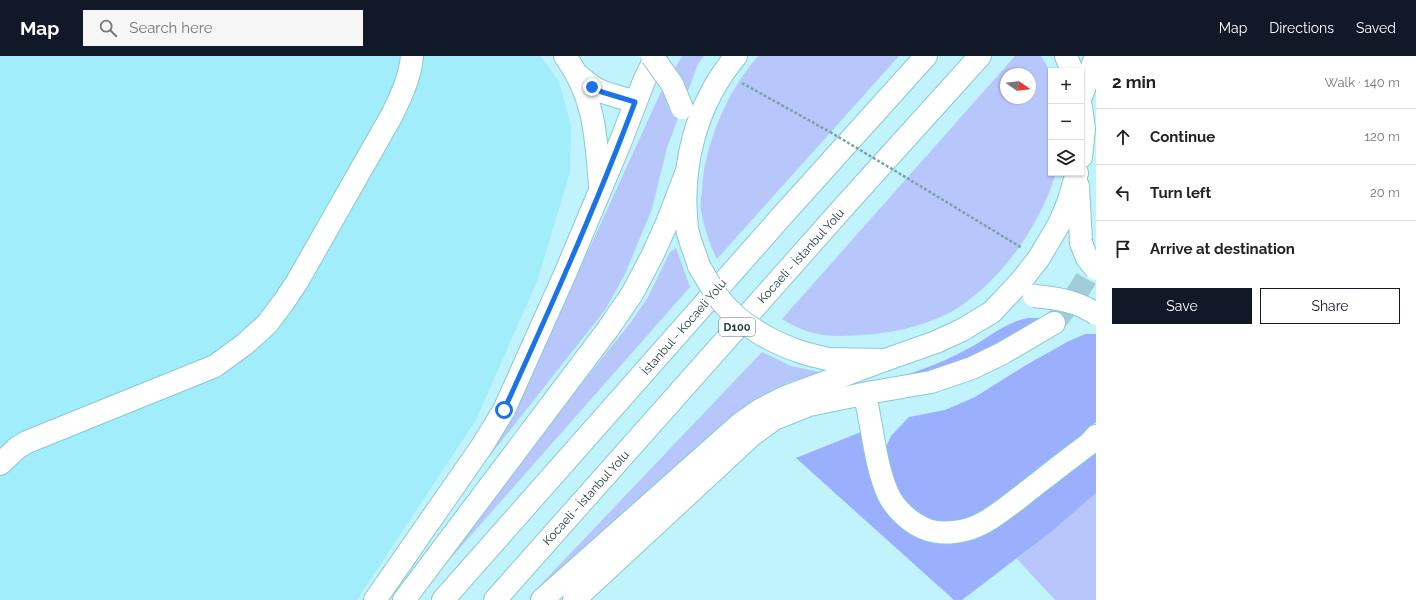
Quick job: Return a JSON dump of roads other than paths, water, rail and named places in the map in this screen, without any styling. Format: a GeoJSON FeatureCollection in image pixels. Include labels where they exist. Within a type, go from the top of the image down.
{"type":"FeatureCollection","features":[{"type":"Feature","properties":{"kind":"main road"},"geometry":{"type":"LineString","coordinates":[[0,464],[17,448],[27,442],[215,366],[245,344],[267,324],[297,282],[392,115],[404,89],[412,56]]}},
{"type":"Feature","properties":{"kind":"main road"},"geometry":{"type":"LineString","coordinates":[[565,56],[578,75],[590,106],[595,125],[601,189]]}},
{"type":"Feature","properties":{"kind":"main road"},"geometry":{"type":"LineString","coordinates":[[652,56],[672,84],[692,138]]}},
{"type":"Feature","properties":{"kind":"main road"},"geometry":{"type":"LineString","coordinates":[[375,600],[482,446],[504,410],[565,274],[601,189],[635,102],[656,56]]}},
{"type":"Feature","properties":{"kind":"main road","name":"İstanbul - Kocaeli Yolu"},"geometry":{"type":"LineString","coordinates":[[443,600],[776,223],[926,56]]}},
{"type":"Feature","properties":{"kind":"main road","name":"Kocaeli - İstanbul Yolu"},"geometry":{"type":"LineString","coordinates":[[495,600],[849,201],[980,56]]}},
{"type":"Feature","properties":{"kind":"main road"},"geometry":{"type":"LineString","coordinates":[[1066,56],[1071,68]]}},
{"type":"Feature","properties":{"kind":"main road"},"geometry":{"type":"LineString","coordinates":[[1084,89],[1096,56]]}},
{"type":"Feature","properties":{"kind":"main road"},"geometry":{"type":"LineString","coordinates":[[729,64],[703,110],[692,138],[687,171],[686,203],[688,229],[699,266],[708,282],[723,302],[743,322],[783,345],[828,359],[885,360]]}},
{"type":"Feature","properties":{"kind":"main road"},"geometry":{"type":"LineString","coordinates":[[578,75],[592,87],[602,92],[635,102]]}},
{"type":"Feature","properties":{"kind":"main road"},"geometry":{"type":"LineString","coordinates":[[404,600],[608,329],[632,294],[664,230],[687,171]]}},
{"type":"Feature","properties":{"kind":"main road"},"geometry":{"type":"LineString","coordinates":[[992,312],[1039,258],[1059,224],[1068,203],[1076,176]]}},
{"type":"Feature","properties":{"kind":"main road"},"geometry":{"type":"LineString","coordinates":[[1078,176],[1081,243],[1087,258],[1096,269]]}},
{"type":"Feature","properties":{"kind":"main road"},"geometry":{"type":"LineString","coordinates":[[542,600],[740,424],[760,410],[785,397],[936,342],[962,330],[992,312],[1034,296],[1058,298],[1074,303],[1096,314]]}},
{"type":"Feature","properties":{"kind":"main road"},"geometry":{"type":"LineString","coordinates":[[574,600],[751,436],[774,419],[809,405],[931,382],[972,368],[1059,324],[1044,342],[997,371],[976,381],[954,389],[926,396],[829,412],[792,425],[767,439],[742,459],[594,600]]}},
{"type":"Feature","properties":{"kind":"main road"},"geometry":{"type":"LineString","coordinates":[[867,405],[882,475],[888,494],[898,510],[913,522],[928,530],[945,532],[964,530],[979,525],[1010,505],[1089,444],[1096,436]]}},
{"type":"Feature","properties":{"kind":"tunnel"},"geometry":{"type":"LineString","coordinates":[[1054,323],[1078,292],[1096,258]]}}]}
